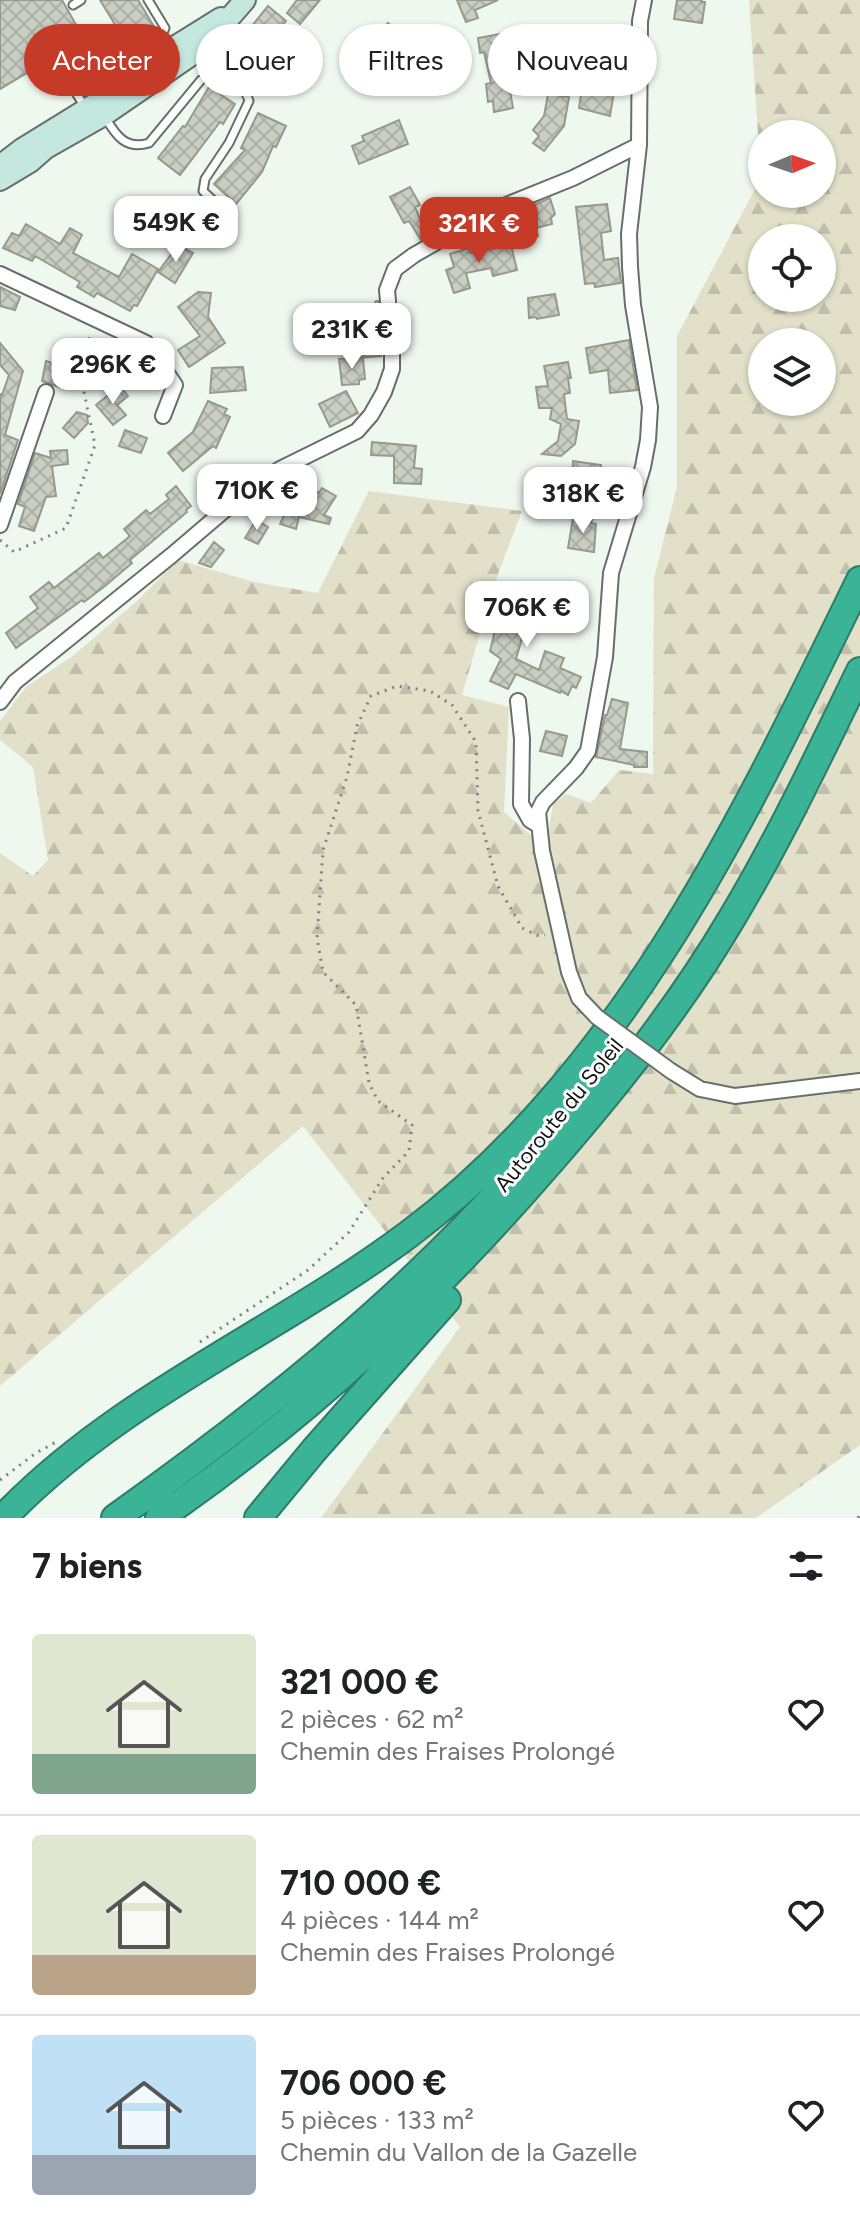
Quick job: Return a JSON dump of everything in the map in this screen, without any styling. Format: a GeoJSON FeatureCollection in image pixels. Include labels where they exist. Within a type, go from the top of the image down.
{"type":"FeatureCollection","features":[{"type":"Feature","properties":{"kind":"highway"},"geometry":{"type":"LineString","coordinates":[[3,1518],[90,1441],[408,1234],[477,1177],[551,1103],[592,1052],[658,956],[733,833],[860,580]]}},
{"type":"Feature","properties":{"kind":"highway","name":"Autoroute du Soleil"},"geometry":{"type":"LineString","coordinates":[[115,1518],[214,1446],[352,1334],[430,1262],[575,1103],[639,1016],[725,877],[766,803],[827,676],[860,597]]}},
{"type":"Feature","properties":{"kind":"highway","name":"Autoroute du Soleil"},"geometry":{"type":"LineString","coordinates":[[159,1518],[288,1423],[372,1350],[491,1230],[625,1075],[684,994],[732,919],[791,815],[860,671]]}},
{"type":"Feature","properties":{"kind":"highway"},"geometry":{"type":"LineString","coordinates":[[258,1518],[522,1213],[625,1075]]}},
{"type":"Feature","properties":{"kind":"main road"},"geometry":{"type":"LineString","coordinates":[[0,180],[206,45],[241,4]]}},
{"type":"Feature","properties":{"kind":"main road"},"geometry":{"type":"LineString","coordinates":[[0,166],[22,149],[95,115]]}},
{"type":"Feature","properties":{"kind":"street"},"geometry":{"type":"LineString","coordinates":[[644,0],[640,21],[639,145],[629,234],[633,305],[650,407],[648,440],[643,467],[611,573],[605,657],[588,751],[543,802],[538,812],[538,825],[572,983],[579,998],[597,1017],[700,1089],[735,1096],[860,1081]]}},
{"type":"Feature","properties":{"kind":"street"},"geometry":{"type":"LineString","coordinates":[[0,702],[15,682],[240,497],[280,469],[357,431],[371,415],[384,392],[392,369],[387,290],[395,269],[489,212],[573,178],[639,145]]}},
{"type":"Feature","properties":{"kind":"street"},"geometry":{"type":"LineString","coordinates":[[0,274],[146,343],[175,385],[163,416]]}},
{"type":"Feature","properties":{"kind":"street"},"geometry":{"type":"LineString","coordinates":[[0,525],[46,392]]}},
{"type":"Feature","properties":{"kind":"street"},"geometry":{"type":"LineString","coordinates":[[518,701],[522,739],[521,804],[530,820],[538,825]]}},
{"type":"Feature","properties":{"kind":"lane"},"geometry":{"type":"LineString","coordinates":[[73,5],[81,0]]}},
{"type":"Feature","properties":{"kind":"lane"},"geometry":{"type":"LineString","coordinates":[[148,0],[165,28],[162,35],[70,83],[95,115],[127,145],[138,146],[149,143],[201,80],[218,68],[226,70],[248,95],[249,101],[229,143],[205,179],[203,191],[216,203]]}},
{"type":"Feature","properties":{"kind":"path"},"geometry":{"type":"LineString","coordinates":[[0,539],[14,552],[66,528],[95,445],[80,373],[95,317]]}},
{"type":"Feature","properties":{"kind":"path"},"geometry":{"type":"LineString","coordinates":[[190,1349],[308,1270],[349,1232],[383,1178],[409,1151],[412,1125],[378,1101],[369,1083],[356,1005],[323,972],[317,938],[323,850],[347,777],[357,726],[371,696],[397,686],[430,691],[452,705],[476,742],[478,811],[498,886],[522,928],[539,936],[561,933]]}},
{"type":"Feature","properties":{"kind":"path"},"geometry":{"type":"LineString","coordinates":[[0,1480],[36,1453],[61,1440]]}},
{"type":"Feature","properties":{"kind":"green space"},"geometry":{"type":"Polygon","coordinates":[[[749,0],[860,0],[860,1445],[756,1518],[321,1518],[460,1327],[303,1126],[0,1386],[0,853],[33,876],[48,860],[33,767],[0,740],[0,721],[26,687],[74,655],[138,600],[178,560],[254,582],[318,593],[369,491],[522,511],[495,582],[462,695],[509,707],[504,812],[546,848],[553,804],[566,794],[591,803],[619,770],[653,774],[654,578],[677,487],[677,336],[748,202],[748,208],[836,208],[836,120],[757,120],[749,0]]]}},
{"type":"Feature","properties":{"kind":"building"},"geometry":{"type":"Polygon","coordinates":[[[0,0],[62,0],[76,24],[24,24],[24,75],[0,89],[0,0]]]}},
{"type":"Feature","properties":{"kind":"building"},"geometry":{"type":"Polygon","coordinates":[[[100,0],[138,0],[152,24],[115,24],[100,0]]]}},
{"type":"Feature","properties":{"kind":"building"},"geometry":{"type":"Polygon","coordinates":[[[297,0],[320,0],[300,24],[287,13],[297,0]]]}},
{"type":"Feature","properties":{"kind":"building"},"geometry":{"type":"Polygon","coordinates":[[[457,0],[498,0],[475,10],[478,18],[466,22],[457,0]]]}},
{"type":"Feature","properties":{"kind":"building"},"geometry":{"type":"Polygon","coordinates":[[[677,0],[705,2],[702,23],[674,19],[677,0]]]}},
{"type":"Feature","properties":{"kind":"building"},"geometry":{"type":"Polygon","coordinates":[[[268,6],[286,21],[284,24],[254,24],[268,6]]]}},
{"type":"Feature","properties":{"kind":"building"},"geometry":{"type":"Polygon","coordinates":[[[488,36],[488,70],[484,52],[480,53],[478,38],[488,36]]]}},
{"type":"Feature","properties":{"kind":"building"},"geometry":{"type":"Polygon","coordinates":[[[486,84],[488,96],[511,96],[513,108],[494,112],[493,101],[488,102],[486,84]]]}},
{"type":"Feature","properties":{"kind":"building"},"geometry":{"type":"Polygon","coordinates":[[[204,96],[223,96],[235,104],[223,124],[220,122],[180,175],[158,158],[185,127],[204,96]]]}},
{"type":"Feature","properties":{"kind":"building"},"geometry":{"type":"Polygon","coordinates":[[[548,96],[569,97],[564,126],[544,151],[533,143],[539,136],[533,130],[544,116],[548,96]]]}},
{"type":"Feature","properties":{"kind":"building"},"geometry":{"type":"Polygon","coordinates":[[[581,96],[613,96],[610,116],[579,108],[581,96]]]}},
{"type":"Feature","properties":{"kind":"building"},"geometry":{"type":"Polygon","coordinates":[[[258,113],[286,126],[262,172],[236,204],[214,184],[245,150],[241,148],[258,113]]]}},
{"type":"Feature","properties":{"kind":"building"},"geometry":{"type":"Polygon","coordinates":[[[399,120],[408,144],[359,164],[352,146],[364,141],[362,136],[399,120]]]}},
{"type":"Feature","properties":{"kind":"building"},"geometry":{"type":"Polygon","coordinates":[[[410,187],[420,205],[415,207],[427,236],[421,240],[409,221],[404,223],[390,197],[410,187]]]}},
{"type":"Feature","properties":{"kind":"building"},"geometry":{"type":"Polygon","coordinates":[[[550,198],[555,214],[551,218],[552,224],[536,228],[538,236],[528,237],[529,246],[513,247],[510,215],[536,212],[534,205],[550,198]]]}},
{"type":"Feature","properties":{"kind":"building"},"geometry":{"type":"Polygon","coordinates":[[[607,204],[611,231],[601,233],[604,260],[618,258],[621,283],[595,287],[594,283],[585,284],[576,207],[607,204]]]}},
{"type":"Feature","properties":{"kind":"building"},"geometry":{"type":"Polygon","coordinates":[[[26,224],[60,244],[70,228],[82,235],[73,253],[119,277],[132,254],[158,269],[137,306],[134,305],[130,311],[97,293],[94,297],[77,287],[80,282],[35,256],[32,261],[3,248],[12,233],[19,236],[26,224]]]}},
{"type":"Feature","properties":{"kind":"building"},"geometry":{"type":"Polygon","coordinates":[[[178,245],[193,253],[175,283],[158,272],[178,245]]]}},
{"type":"Feature","properties":{"kind":"building"},"geometry":{"type":"Polygon","coordinates":[[[511,245],[517,270],[493,276],[491,268],[466,273],[470,288],[454,293],[446,270],[454,267],[450,254],[469,248],[470,253],[511,245]]]}},
{"type":"Feature","properties":{"kind":"building"},"geometry":{"type":"Polygon","coordinates":[[[0,287],[20,297],[15,310],[0,306],[0,287]]]}},
{"type":"Feature","properties":{"kind":"building"},"geometry":{"type":"Polygon","coordinates":[[[198,292],[211,293],[208,317],[225,343],[189,367],[178,350],[200,336],[178,307],[198,292]]]}},
{"type":"Feature","properties":{"kind":"building"},"geometry":{"type":"Polygon","coordinates":[[[555,294],[559,315],[529,318],[528,298],[555,294]]]}},
{"type":"Feature","properties":{"kind":"building"},"geometry":{"type":"Polygon","coordinates":[[[376,301],[381,356],[358,358],[357,343],[362,342],[360,326],[376,301]]]}},
{"type":"Feature","properties":{"kind":"building"},"geometry":{"type":"Polygon","coordinates":[[[629,340],[637,390],[610,393],[608,370],[590,373],[586,348],[629,340]]]}},
{"type":"Feature","properties":{"kind":"building"},"geometry":{"type":"Polygon","coordinates":[[[0,343],[23,371],[5,435],[18,440],[0,494],[0,394],[9,375],[0,365],[0,343]]]}},
{"type":"Feature","properties":{"kind":"building"},"geometry":{"type":"Polygon","coordinates":[[[107,345],[124,368],[106,379],[91,358],[107,345]]]}},
{"type":"Feature","properties":{"kind":"building"},"geometry":{"type":"Polygon","coordinates":[[[363,358],[365,379],[359,380],[359,384],[342,385],[339,359],[363,358]]]}},
{"type":"Feature","properties":{"kind":"building"},"geometry":{"type":"Polygon","coordinates":[[[46,361],[79,372],[73,388],[66,385],[65,389],[42,381],[46,361]]]}},
{"type":"Feature","properties":{"kind":"building"},"geometry":{"type":"Polygon","coordinates":[[[568,362],[570,393],[564,394],[567,419],[579,421],[575,444],[561,456],[542,454],[558,441],[561,424],[550,419],[552,408],[539,408],[536,387],[548,386],[544,366],[568,362]]]}},
{"type":"Feature","properties":{"kind":"building"},"geometry":{"type":"Polygon","coordinates":[[[243,367],[246,390],[210,393],[212,368],[243,367]]]}},
{"type":"Feature","properties":{"kind":"building"},"geometry":{"type":"Polygon","coordinates":[[[120,386],[128,396],[117,405],[126,415],[113,425],[96,405],[120,386]]]}},
{"type":"Feature","properties":{"kind":"building"},"geometry":{"type":"Polygon","coordinates":[[[346,391],[358,413],[330,427],[319,404],[346,391]]]}},
{"type":"Feature","properties":{"kind":"building"},"geometry":{"type":"Polygon","coordinates":[[[208,401],[227,409],[224,414],[230,417],[216,448],[213,446],[183,471],[168,453],[193,432],[208,401]]]}},
{"type":"Feature","properties":{"kind":"building"},"geometry":{"type":"Polygon","coordinates":[[[77,412],[87,415],[88,423],[74,438],[63,428],[77,412]]]}},
{"type":"Feature","properties":{"kind":"building"},"geometry":{"type":"Polygon","coordinates":[[[125,430],[147,438],[141,453],[119,446],[125,430]]]}},
{"type":"Feature","properties":{"kind":"building"},"geometry":{"type":"Polygon","coordinates":[[[372,442],[416,446],[414,468],[422,469],[421,484],[394,483],[394,456],[371,455],[372,442]]]}},
{"type":"Feature","properties":{"kind":"building"},"geometry":{"type":"Polygon","coordinates":[[[67,450],[68,464],[52,466],[56,496],[46,497],[34,531],[19,526],[25,507],[18,504],[35,453],[51,458],[50,451],[67,450]]]}},
{"type":"Feature","properties":{"kind":"building"},"geometry":{"type":"Polygon","coordinates":[[[573,461],[601,465],[599,477],[591,476],[590,481],[572,478],[573,461]]]}},
{"type":"Feature","properties":{"kind":"building"},"geometry":{"type":"Polygon","coordinates":[[[176,486],[191,506],[187,512],[130,560],[132,563],[105,586],[16,648],[6,633],[38,608],[30,597],[49,582],[54,588],[99,553],[103,558],[130,536],[124,529],[146,510],[150,514],[169,499],[166,495],[176,486]]]}},
{"type":"Feature","properties":{"kind":"building"},"geometry":{"type":"Polygon","coordinates":[[[322,488],[336,496],[324,515],[331,518],[329,524],[299,517],[296,529],[280,524],[291,501],[303,506],[314,490],[319,493],[322,488]]]}},
{"type":"Feature","properties":{"kind":"building"},"geometry":{"type":"Polygon","coordinates":[[[573,518],[592,520],[591,523],[596,524],[594,552],[568,548],[573,518]]]}},
{"type":"Feature","properties":{"kind":"building"},"geometry":{"type":"Polygon","coordinates":[[[256,520],[268,527],[258,544],[245,538],[256,520]]]}},
{"type":"Feature","properties":{"kind":"building"},"geometry":{"type":"Polygon","coordinates":[[[214,542],[224,550],[211,567],[199,563],[214,542]]]}},
{"type":"Feature","properties":{"kind":"building"},"geometry":{"type":"Polygon","coordinates":[[[533,588],[546,591],[535,626],[526,624],[516,659],[539,670],[545,651],[564,658],[560,668],[581,677],[568,695],[516,674],[508,689],[490,681],[501,659],[490,651],[498,618],[505,620],[512,595],[529,600],[533,588]]]}},
{"type":"Feature","properties":{"kind":"building"},"geometry":{"type":"Polygon","coordinates":[[[612,699],[628,703],[620,749],[647,752],[647,767],[634,767],[596,757],[605,715],[612,699]]]}},
{"type":"Feature","properties":{"kind":"building"},"geometry":{"type":"Polygon","coordinates":[[[546,731],[567,736],[562,756],[540,751],[546,731]]]}}]}
